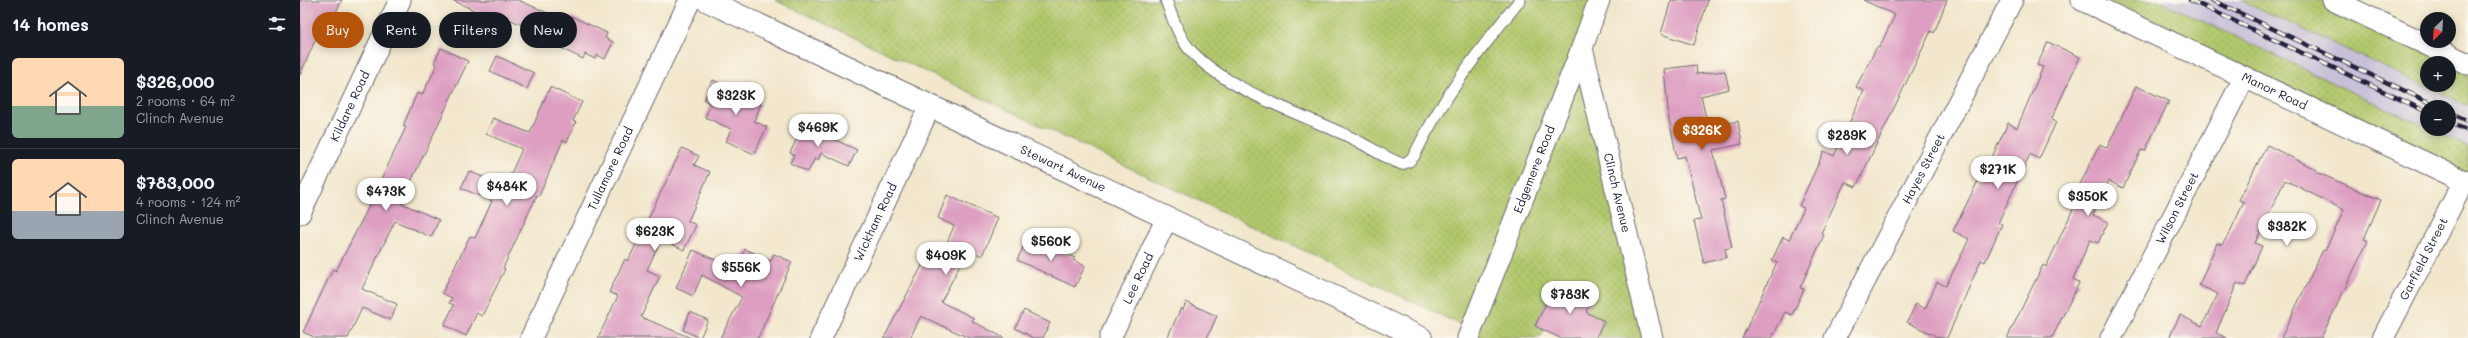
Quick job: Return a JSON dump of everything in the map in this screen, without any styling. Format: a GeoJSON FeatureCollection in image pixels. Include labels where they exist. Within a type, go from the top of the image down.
{"type":"FeatureCollection","features":[{"type":"Feature","properties":{"kind":"main road","name":"Stewart Avenue"},"geometry":{"type":"LineString","coordinates":[[706,0],[1421,338]]}},
{"type":"Feature","properties":{"kind":"street","name":"Kildare Road"},"geometry":{"type":"LineString","coordinates":[[300,213],[400,0]]}},
{"type":"Feature","properties":{"kind":"street","name":"Tullamore Road"},"geometry":{"type":"LineString","coordinates":[[531,338],[690,0]]}},
{"type":"Feature","properties":{"kind":"street","name":"Edgemere Road"},"geometry":{"type":"LineString","coordinates":[[1468,338],[1582,48],[1599,0]]}},
{"type":"Feature","properties":{"kind":"street","name":"Hayes Street"},"geometry":{"type":"LineString","coordinates":[[1835,338],[2012,0]]}},
{"type":"Feature","properties":{"kind":"street","name":"Manor Road"},"geometry":{"type":"LineString","coordinates":[[2082,0],[2466,182]]}},
{"type":"Feature","properties":{"kind":"street"},"geometry":{"type":"LineString","coordinates":[[2333,0],[2468,64]]}},
{"type":"Feature","properties":{"kind":"street","name":"Clinch Avenue"},"geometry":{"type":"LineString","coordinates":[[1582,48],[1652,338]]}},
{"type":"Feature","properties":{"kind":"street","name":"Wilson Street"},"geometry":{"type":"LineString","coordinates":[[2111,338],[2244,78]]}},
{"type":"Feature","properties":{"kind":"street","name":"Wickham Road"},"geometry":{"type":"LineString","coordinates":[[821,338],[930,106]]}},
{"type":"Feature","properties":{"kind":"street","name":"Garfield Street"},"geometry":{"type":"LineString","coordinates":[[2383,338],[2466,182]]}},
{"type":"Feature","properties":{"kind":"street","name":"Lee Road"},"geometry":{"type":"LineString","coordinates":[[1110,338],[1167,218]]}},
{"type":"Feature","properties":{"kind":"lane"},"geometry":{"type":"LineString","coordinates":[[1166,0],[1175,25],[1190,50],[1206,66],[1293,112],[1356,140],[1402,164],[1409,161],[1414,156],[1443,102],[1471,60],[1520,0]]}},
{"type":"Feature","properties":{"kind":"shaded area"},"geometry":{"type":"Polygon","coordinates":[[[2149,0],[2240,0],[2420,84],[2420,92],[2438,92],[2455,100],[2420,100],[2420,127],[2149,0]]]}},
{"type":"Feature","properties":{"kind":"shaded area"},"geometry":{"type":"Polygon","coordinates":[[[2456,100],[2468,106],[2468,150],[2438,136],[2456,136],[2456,100]]]}},
{"type":"Feature","properties":{"kind":"green space"},"geometry":{"type":"Polygon","coordinates":[[[775,0],[1595,0],[1579,48],[1647,338],[1596,338],[1604,321],[1586,312],[1594,295],[1566,282],[1557,299],[1550,295],[1535,325],[1544,330],[1540,338],[1474,338],[1475,332],[1457,323],[775,0]]]}},
{"type":"Feature","properties":{"kind":"green space"},"geometry":{"type":"Polygon","coordinates":[[[2085,0],[2158,0],[2420,124],[2420,136],[2445,136],[2468,147],[2468,180],[2085,0]]]}},
{"type":"Feature","properties":{"kind":"green space"},"geometry":{"type":"Polygon","coordinates":[[[2240,0],[2322,0],[2420,45],[2420,48],[2427,48],[2444,56],[2420,56],[2420,84],[2240,0]]]}},
{"type":"Feature","properties":{"kind":"green space"},"geometry":{"type":"Polygon","coordinates":[[[2456,61],[2468,67],[2468,106],[2438,92],[2456,92],[2456,61]]]}},
{"type":"Feature","properties":{"kind":"building"},"geometry":{"type":"Polygon","coordinates":[[[300,0],[342,0],[336,12],[312,12],[312,48],[300,75],[300,0]]]}},
{"type":"Feature","properties":{"kind":"building"},"geometry":{"type":"Polygon","coordinates":[[[452,0],[518,0],[545,12],[520,12],[520,24],[512,20],[512,12],[478,12],[452,0]]]}},
{"type":"Feature","properties":{"kind":"building"},"geometry":{"type":"Polygon","coordinates":[[[1671,0],[1708,0],[1694,45],[1661,34],[1671,0]]]}},
{"type":"Feature","properties":{"kind":"building"},"geometry":{"type":"Polygon","coordinates":[[[1863,0],[1947,0],[1934,33],[1931,31],[1856,187],[1845,182],[1821,233],[1824,235],[1800,288],[1804,289],[1792,315],[1785,312],[1772,338],[1742,338],[1777,262],[1772,260],[1783,237],[1789,240],[1804,208],[1799,206],[1824,151],[1834,156],[1864,91],[1856,87],[1877,47],[1879,48],[1895,15],[1863,0]]]}},
{"type":"Feature","properties":{"kind":"building"},"geometry":{"type":"Polygon","coordinates":[[[577,19],[607,33],[605,38],[613,42],[605,59],[597,55],[595,59],[585,54],[583,59],[561,48],[577,48],[577,19]]]}},
{"type":"Feature","properties":{"kind":"building"},"geometry":{"type":"Polygon","coordinates":[[[2048,42],[2080,57],[2051,120],[2056,122],[2039,159],[2030,154],[1998,223],[2002,224],[1985,262],[1981,260],[1947,338],[1940,338],[1907,322],[1916,304],[1925,309],[1937,282],[1946,286],[1969,239],[1953,231],[1986,165],[1988,166],[2008,123],[2017,128],[2043,67],[2037,65],[2048,42]]]}},
{"type":"Feature","properties":{"kind":"building"},"geometry":{"type":"Polygon","coordinates":[[[441,48],[468,61],[401,203],[439,220],[431,237],[395,221],[362,289],[397,304],[391,320],[362,308],[348,338],[316,338],[303,332],[333,269],[336,271],[368,208],[406,127],[403,126],[417,93],[422,95],[437,65],[434,63],[441,48]]]}},
{"type":"Feature","properties":{"kind":"building"},"geometry":{"type":"Polygon","coordinates":[[[497,56],[534,73],[527,89],[490,71],[497,56]]]}},
{"type":"Feature","properties":{"kind":"building"},"geometry":{"type":"Polygon","coordinates":[[[1696,65],[1697,74],[1725,71],[1729,89],[1701,96],[1708,127],[1738,121],[1742,144],[1713,150],[1725,199],[1721,200],[1732,247],[1725,249],[1727,257],[1704,263],[1694,221],[1701,220],[1685,156],[1677,158],[1669,119],[1664,69],[1696,65]]]}},
{"type":"Feature","properties":{"kind":"building"},"geometry":{"type":"Polygon","coordinates":[[[713,80],[761,104],[754,121],[767,127],[754,154],[726,141],[731,129],[705,117],[711,104],[704,100],[713,80]]]}},
{"type":"Feature","properties":{"kind":"building"},"geometry":{"type":"Polygon","coordinates":[[[2136,86],[2169,101],[2145,151],[2141,150],[2123,188],[2109,181],[2093,215],[2108,222],[2098,243],[2090,240],[2073,279],[2079,283],[2052,338],[2007,338],[2043,265],[2046,267],[2081,192],[2077,190],[2100,144],[2107,148],[2136,86]]]}},
{"type":"Feature","properties":{"kind":"building"},"geometry":{"type":"Polygon","coordinates":[[[550,87],[582,102],[573,121],[576,122],[567,142],[563,140],[539,196],[537,195],[503,268],[505,269],[482,316],[477,313],[466,336],[444,325],[454,305],[449,303],[452,298],[442,293],[470,236],[475,238],[492,201],[461,188],[469,171],[505,187],[522,149],[486,134],[493,118],[530,133],[550,87]]]}},
{"type":"Feature","properties":{"kind":"building"},"geometry":{"type":"Polygon","coordinates":[[[805,121],[831,133],[829,137],[857,150],[849,166],[821,153],[818,160],[815,158],[808,172],[790,163],[794,155],[790,153],[805,121]]]}},
{"type":"Feature","properties":{"kind":"building"},"geometry":{"type":"Polygon","coordinates":[[[2267,145],[2317,170],[2316,172],[2381,200],[2364,239],[2368,241],[2321,338],[2281,338],[2344,210],[2285,180],[2255,243],[2262,246],[2245,286],[2237,283],[2216,333],[2227,338],[2169,338],[2180,315],[2202,326],[2218,294],[2199,285],[2217,243],[2222,245],[2230,232],[2244,202],[2239,200],[2267,145]]]}},
{"type":"Feature","properties":{"kind":"building"},"geometry":{"type":"Polygon","coordinates":[[[682,148],[699,156],[694,165],[710,172],[688,221],[696,225],[684,250],[661,239],[647,270],[660,276],[641,317],[691,338],[598,338],[618,296],[609,292],[625,259],[628,261],[682,148]]]}},
{"type":"Feature","properties":{"kind":"building"},"geometry":{"type":"Polygon","coordinates":[[[947,195],[998,218],[982,256],[968,249],[941,302],[974,318],[972,321],[1004,338],[969,338],[921,316],[910,338],[884,338],[925,260],[937,266],[954,226],[938,218],[947,195]]]}},
{"type":"Feature","properties":{"kind":"building"},"geometry":{"type":"Polygon","coordinates":[[[1027,239],[1038,244],[1040,242],[1075,258],[1073,260],[1085,266],[1075,287],[1017,260],[1027,239]]]}},
{"type":"Feature","properties":{"kind":"building"},"geometry":{"type":"Polygon","coordinates":[[[745,249],[771,261],[774,254],[792,262],[758,338],[720,338],[742,297],[702,275],[693,296],[676,288],[693,250],[736,269],[745,249]]]}},
{"type":"Feature","properties":{"kind":"building"},"geometry":{"type":"Polygon","coordinates":[[[1566,282],[1594,295],[1586,312],[1604,321],[1596,338],[1560,338],[1535,326],[1550,295],[1557,299],[1566,282]]]}},
{"type":"Feature","properties":{"kind":"building"},"geometry":{"type":"Polygon","coordinates":[[[1186,302],[1217,316],[1207,338],[1167,338],[1181,308],[1183,310],[1186,302]]]}},
{"type":"Feature","properties":{"kind":"building"},"geometry":{"type":"Polygon","coordinates":[[[1024,310],[1050,323],[1043,338],[1034,338],[1015,328],[1024,310]]]}},
{"type":"Feature","properties":{"kind":"building"},"geometry":{"type":"Polygon","coordinates":[[[690,312],[708,320],[700,338],[683,330],[690,312]]]}},
{"type":"Feature","properties":{"kind":"railway"},"geometry":{"type":"LineString","coordinates":[[2190,0],[2420,109]]}},
{"type":"Feature","properties":{"kind":"railway"},"geometry":{"type":"LineString","coordinates":[[2212,0],[2424,100]]}},
{"type":"Feature","properties":{"kind":"railway"},"geometry":{"type":"LineString","coordinates":[[2456,115],[2468,121]]}},
{"type":"Feature","properties":{"kind":"railway"},"geometry":{"type":"LineString","coordinates":[[2456,125],[2468,131]]}}]}
